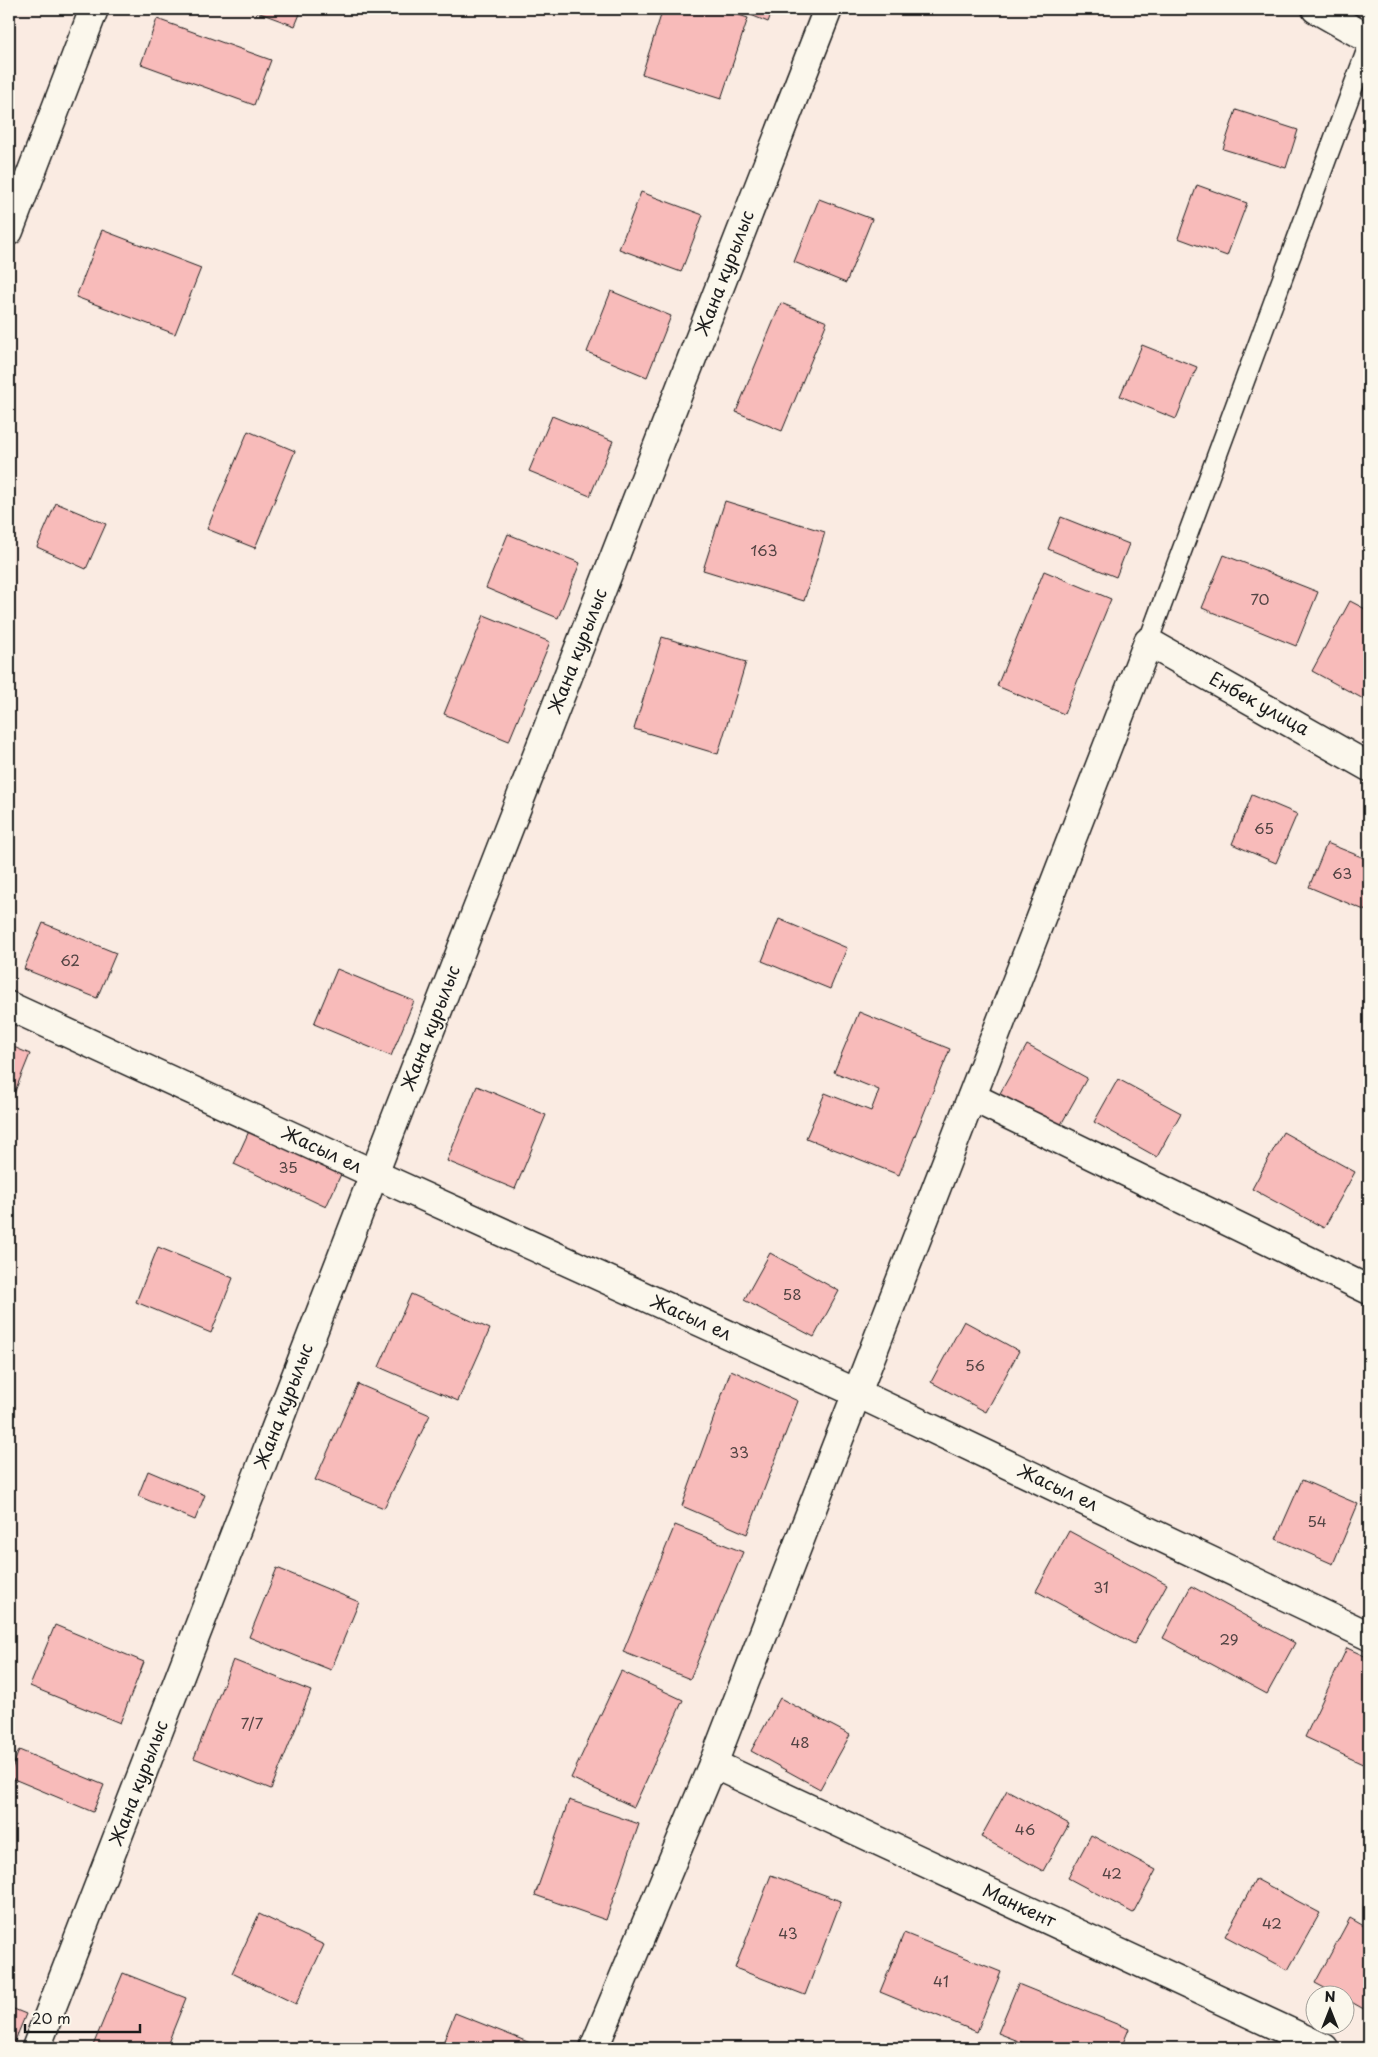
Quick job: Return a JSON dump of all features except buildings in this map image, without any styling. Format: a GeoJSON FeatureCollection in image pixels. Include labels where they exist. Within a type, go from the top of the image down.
{"type":"FeatureCollection","features":[{"type":"Feature","properties":{"kind":"street"},"geometry":{"type":"LineString","coordinates":[[9,231],[94,9]]}},
{"type":"Feature","properties":{"kind":"street","name":"Жана курылыс"},"geometry":{"type":"LineString","coordinates":[[36,2048],[828,9]]}},
{"type":"Feature","properties":{"kind":"street"},"geometry":{"type":"LineString","coordinates":[[1316,9],[1369,39]]}},
{"type":"Feature","properties":{"kind":"street"},"geometry":{"type":"LineString","coordinates":[[594,2048],[713,1764],[1148,642]]}},
{"type":"Feature","properties":{"kind":"street","name":"Енбек улица"},"geometry":{"type":"LineString","coordinates":[[1148,642],[1369,767]]}},
{"type":"Feature","properties":{"kind":"street","name":"Жасыл ел"},"geometry":{"type":"LineString","coordinates":[[9,1006],[857,1393],[1369,1636]]}},
{"type":"Feature","properties":{"kind":"street"},"geometry":{"type":"LineString","coordinates":[[972,1097],[1369,1290]]}},
{"type":"Feature","properties":{"kind":"street","name":"Манкент"},"geometry":{"type":"LineString","coordinates":[[713,1764],[1324,2048]]}},
{"type":"Feature","properties":{"kind":"lane"},"geometry":{"type":"LineString","coordinates":[[1148,642],[1369,44]]}}]}
